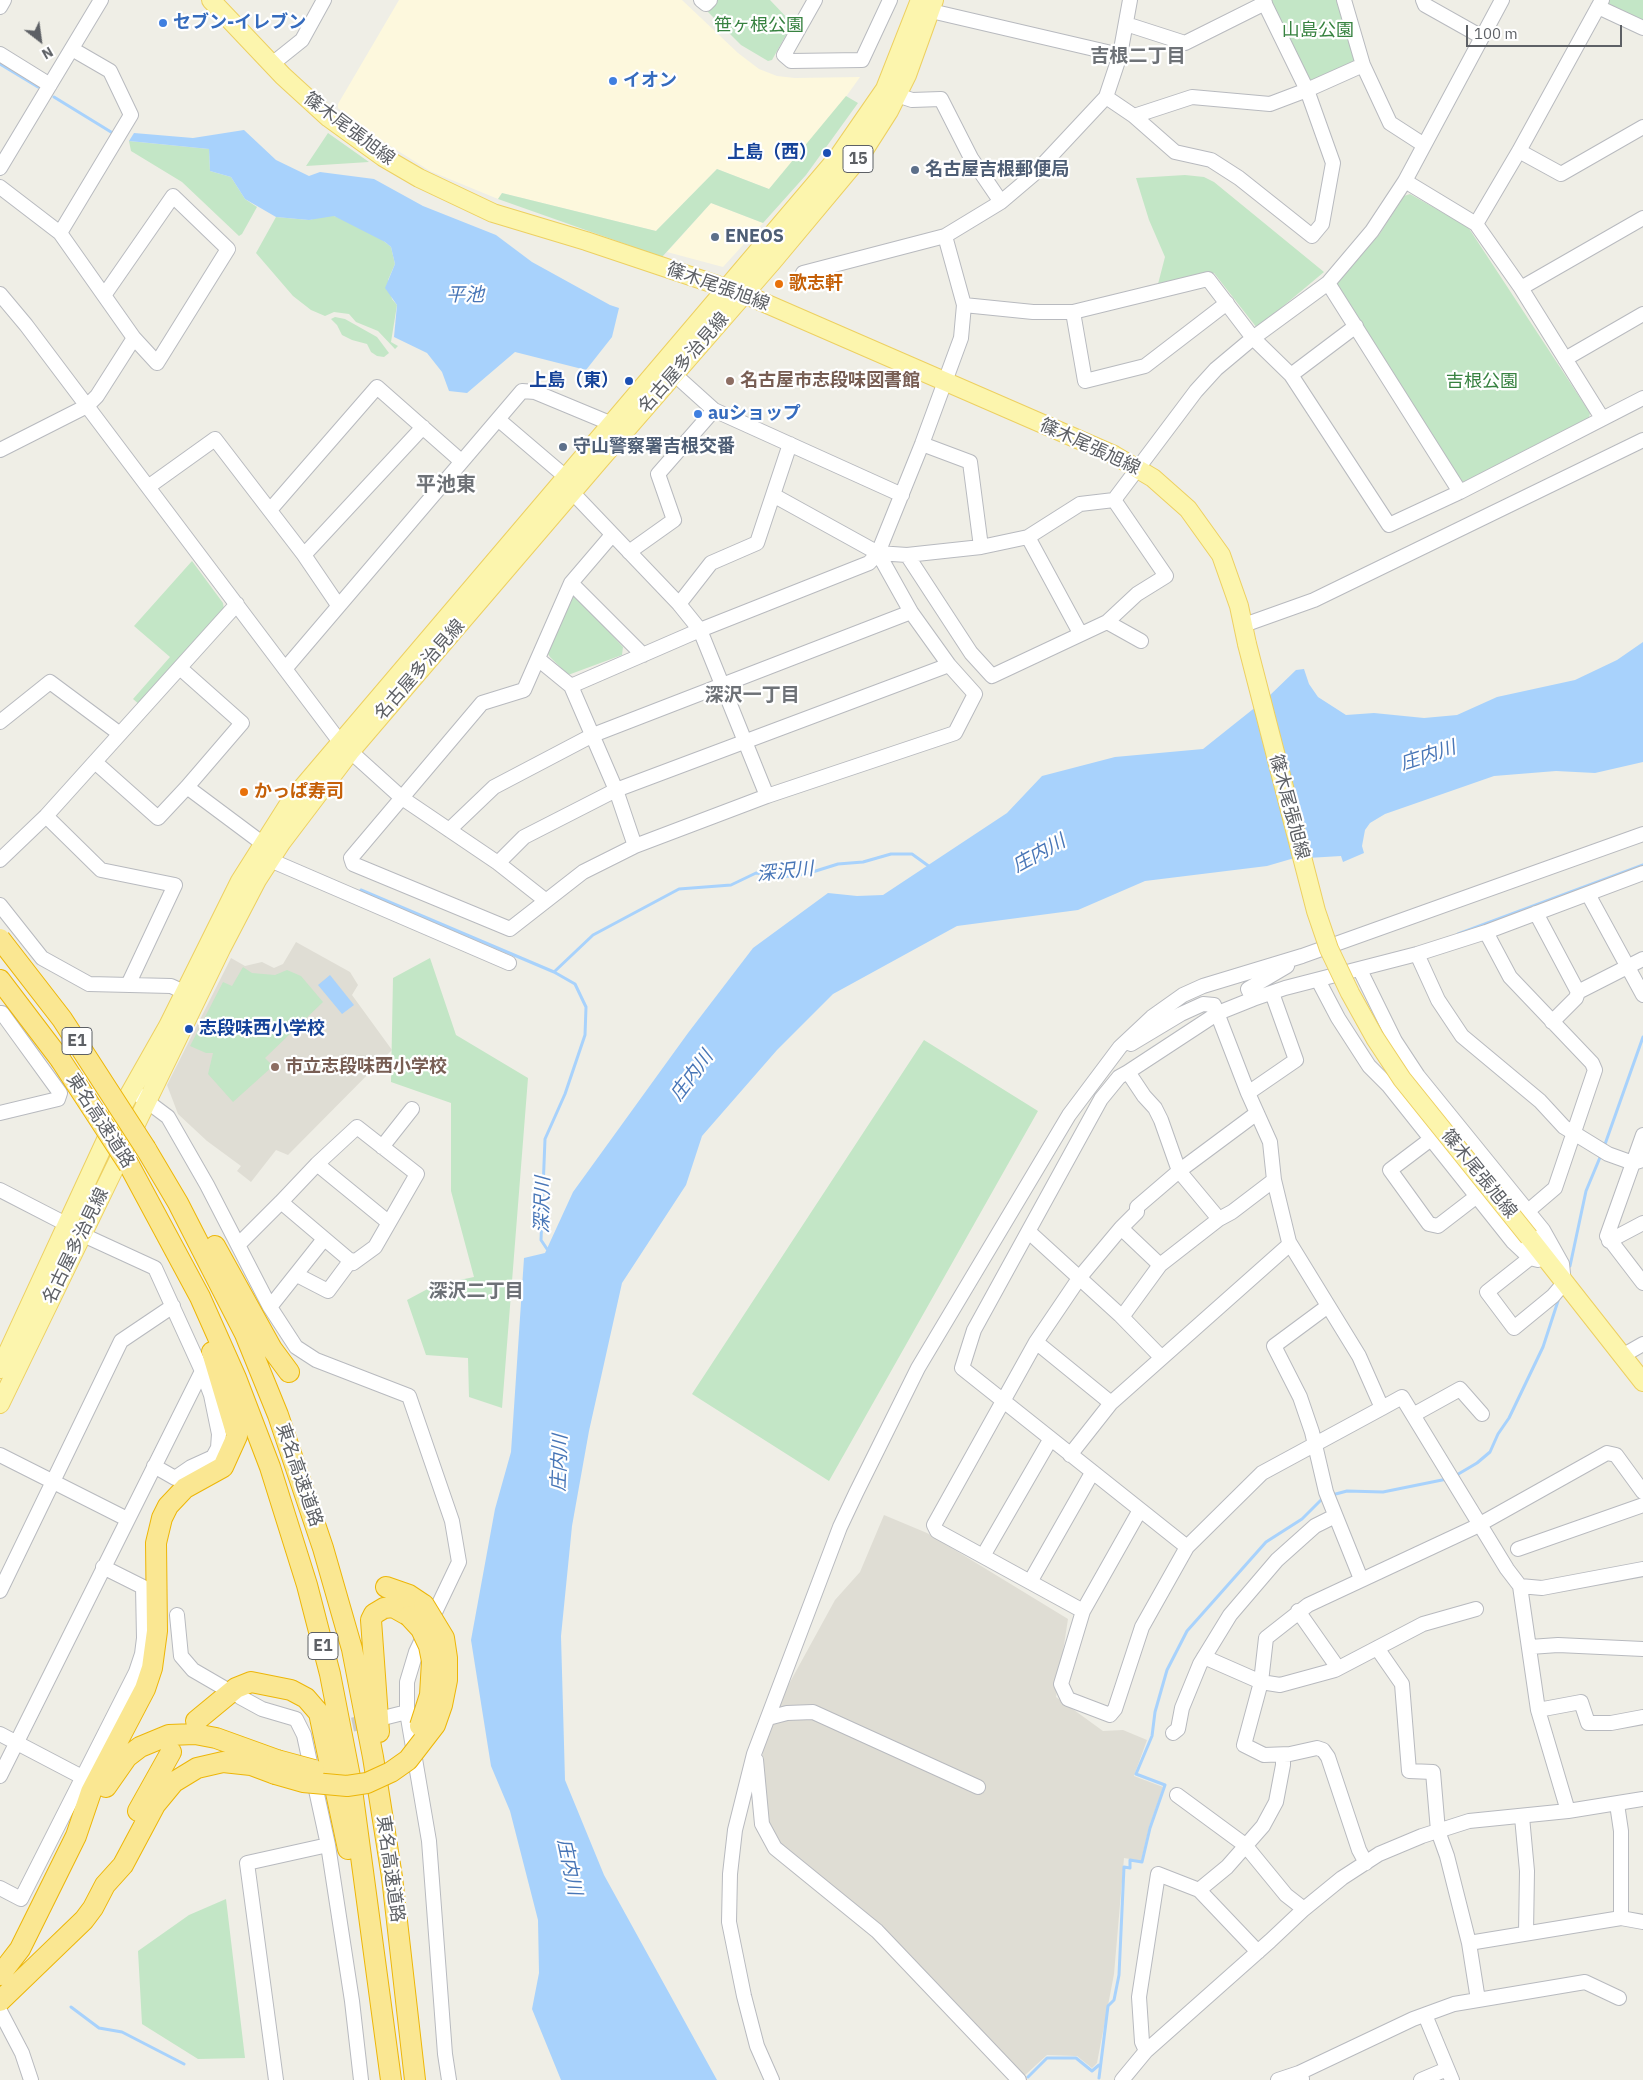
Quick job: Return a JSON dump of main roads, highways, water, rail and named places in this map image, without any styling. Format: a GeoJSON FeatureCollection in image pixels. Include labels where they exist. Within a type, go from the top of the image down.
{"type":"FeatureCollection","features":[{"type":"Feature","properties":{"kind":"highway","name":"東名高速道路"},"geometry":{"type":"LineString","coordinates":[[0,939],[62,1019],[149,1146],[245,1334],[295,1461],[352,1649],[383,1819],[402,1960],[415,2080]]}},
{"type":"Feature","properties":{"kind":"highway","name":"東名高速道路"},"geometry":{"type":"LineString","coordinates":[[0,980],[60,1059],[129,1165],[169,1236],[204,1305],[248,1408],[282,1502],[314,1611],[330,1674],[351,1782],[391,2076]]}},
{"type":"Feature","properties":{"kind":"highway"},"geometry":{"type":"LineString","coordinates":[[149,1146],[203,1224],[277,1356],[289,1372]]}},
{"type":"Feature","properties":{"kind":"highway"},"geometry":{"type":"LineString","coordinates":[[76,1836],[91,1792],[144,1688],[152,1668],[157,1631],[156,1543],[162,1518],[168,1506],[185,1488],[223,1467],[237,1436],[221,1380],[169,1236]]}},
{"type":"Feature","properties":{"kind":"highway"},"geometry":{"type":"LineString","coordinates":[[386,1587],[409,1595],[417,1610]]}},
{"type":"Feature","properties":{"kind":"highway"},"geometry":{"type":"LineString","coordinates":[[0,1974],[20,1949],[76,1836],[116,1771],[127,1757],[140,1746],[154,1739],[169,1735],[195,1734],[216,1738],[304,1782],[347,1786],[367,1783],[391,1772],[408,1760],[434,1725],[442,1704],[447,1680],[447,1658],[444,1638],[437,1623],[417,1610],[384,1608],[374,1614],[371,1620],[384,1783],[383,1819]]}},
{"type":"Feature","properties":{"kind":"highway"},"geometry":{"type":"LineString","coordinates":[[196,1721],[236,1688],[251,1682],[291,1690],[306,1698],[319,1713],[331,1761],[384,2027],[391,2076]]}},
{"type":"Feature","properties":{"kind":"highway"},"geometry":{"type":"LineString","coordinates":[[0,2001],[84,1920],[93,1908],[105,1885],[116,1854],[150,1786],[171,1752]]}},
{"type":"Feature","properties":{"kind":"highway"},"geometry":{"type":"LineString","coordinates":[[105,1885],[123,1865],[164,1792],[186,1774],[209,1764],[223,1762],[276,1767]]}},
{"type":"Feature","properties":{"kind":"main road","name":"篠木尾張旭線"},"geometry":{"type":"LineString","coordinates":[[211,0],[306,99],[341,127],[419,178],[477,207],[744,294],[1114,455],[1153,478],[1177,498],[1212,539],[1227,567],[1244,625],[1247,644],[1316,911],[1329,950],[1350,993],[1375,1038],[1402,1079],[1529,1237],[1538,1260],[1564,1283],[1643,1382]]}},
{"type":"Feature","properties":{"kind":"main road","name":"名古屋多治見線"},"geometry":{"type":"LineString","coordinates":[[0,1404],[75,1230],[103,1146],[240,881],[262,843],[290,802],[345,747],[570,485],[674,374],[744,294],[859,158],[907,76],[929,4]]}},
{"type":"Feature","properties":{"kind":"main road","name":"名古屋多治見線"},"geometry":{"type":"LineString","coordinates":[[570,485],[612,424],[838,157],[868,116],[929,4]]}},
{"type":"Feature","properties":{"kind":"main road","name":"名古屋多治見線"},"geometry":{"type":"LineString","coordinates":[[0,1369],[52,1254],[75,1230],[147,1102],[233,925],[270,860],[345,747]]}},
{"type":"Feature","properties":{"kind":"water","name":"平池"},"geometry":{"type":"Polygon","coordinates":[[[244,130],[276,160],[309,176],[320,172],[374,179],[423,206],[496,235],[532,262],[610,305],[619,308],[612,337],[586,370],[515,352],[467,393],[449,391],[442,372],[427,353],[394,337],[397,305],[385,288],[395,264],[391,247],[385,242],[334,216],[309,220],[276,217],[245,199],[231,177],[210,171],[209,149],[129,141],[134,133],[193,138],[244,130]]]}},
{"type":"Feature","properties":{"kind":"water","name":"庄内川"},"geometry":{"type":"Polygon","coordinates":[[[1643,642],[1643,762],[1595,773],[1556,771],[1494,776],[1385,814],[1370,823],[1365,830],[1362,846],[1364,853],[1343,862],[1341,856],[1291,859],[1267,866],[1145,881],[1078,910],[957,926],[833,994],[777,1050],[702,1136],[686,1185],[622,1283],[589,1431],[572,1526],[561,1636],[565,1780],[604,1875],[717,2080],[561,2080],[532,2009],[539,1973],[538,1920],[510,1811],[491,1766],[471,1640],[495,1509],[511,1452],[524,1258],[545,1253],[573,1192],[688,1033],[753,948],[828,893],[857,896],[883,895],[1007,813],[1042,776],[1115,757],[1203,749],[1267,698],[1296,670],[1304,669],[1309,684],[1318,697],[1346,715],[1374,713],[1424,718],[1457,715],[1497,697],[1575,680],[1617,660],[1643,642]]]}},
{"type":"Feature","properties":{"kind":"water"},"geometry":{"type":"Polygon","coordinates":[[[330,975],[354,1005],[342,1014],[318,985],[330,975]]]}},
{"type":"Feature","properties":{"kind":"waterway"},"geometry":{"type":"LineString","coordinates":[[0,64],[38,87]]}},
{"type":"Feature","properties":{"kind":"waterway"},"geometry":{"type":"LineString","coordinates":[[54,97],[111,132]]}},
{"type":"Feature","properties":{"kind":"waterway","name":"深沢川"},"geometry":{"type":"LineString","coordinates":[[361,890],[554,972],[593,935],[679,889],[731,885],[756,873],[781,877],[806,874],[838,864],[863,862],[891,854],[912,854],[930,867]]}},
{"type":"Feature","properties":{"kind":"waterway"},"geometry":{"type":"LineString","coordinates":[[1458,934],[1643,865]]}},
{"type":"Feature","properties":{"kind":"waterway","name":"深沢川"},"geometry":{"type":"LineString","coordinates":[[547,1249],[541,1240],[545,1139],[565,1094],[585,1035],[586,1007],[575,984],[554,972]]}},
{"type":"Feature","properties":{"kind":"waterway"},"geometry":{"type":"LineString","coordinates":[[1604,1147],[1643,1037]]}},
{"type":"Feature","properties":{"kind":"waterway"},"geometry":{"type":"LineString","coordinates":[[1570,1266],[1586,1191],[1601,1155]]}},
{"type":"Feature","properties":{"kind":"waterway"},"geometry":{"type":"LineString","coordinates":[[1455,1476],[1477,1463],[1490,1452],[1498,1434],[1509,1418],[1543,1347],[1558,1301]]}},
{"type":"Feature","properties":{"kind":"waterway"},"geometry":{"type":"LineString","coordinates":[[1332,1495],[1347,1491],[1383,1492],[1447,1479]]}},
{"type":"Feature","properties":{"kind":"waterway"},"geometry":{"type":"LineString","coordinates":[[1099,2078],[1108,2006],[1114,2000],[1119,1975],[1124,1867],[1130,1868],[1130,1860],[1142,1862],[1150,1828],[1165,1785],[1136,1774],[1152,1736],[1155,1712],[1167,1670],[1187,1631],[1266,1542],[1302,1519],[1324,1497]]}},
{"type":"Feature","properties":{"kind":"waterway"},"geometry":{"type":"LineString","coordinates":[[71,2007],[99,2028],[122,2032],[184,2064]]}},
{"type":"Feature","properties":{"kind":"waterway"},"geometry":{"type":"LineString","coordinates":[[1028,2077],[1047,2058],[1076,2058],[1092,2071],[1099,2065]]}},
{"type":"Feature","properties":{"kind":"tunnel"},"geometry":{"type":"LineString","coordinates":[[332,1729],[374,1720]]}},
{"type":"Feature","properties":{"kind":"place","name":"セブン-イレブン"},"geometry":{"type":"Point","coordinates":[163,23]}},
{"type":"Feature","properties":{"kind":"place","name":"イオン"},"geometry":{"type":"Point","coordinates":[613,81]}},
{"type":"Feature","properties":{"kind":"place","name":"上島（西）"},"geometry":{"type":"Point","coordinates":[827,153]}},
{"type":"Feature","properties":{"kind":"place","name":"名古屋吉根郵便局"},"geometry":{"type":"Point","coordinates":[915,170]}},
{"type":"Feature","properties":{"kind":"place","name":"ENEOS"},"geometry":{"type":"Point","coordinates":[715,237]}},
{"type":"Feature","properties":{"kind":"place","name":"歌志軒"},"geometry":{"type":"Point","coordinates":[779,284]}},
{"type":"Feature","properties":{"kind":"place","name":"上島（東）"},"geometry":{"type":"Point","coordinates":[629,381]}},
{"type":"Feature","properties":{"kind":"place","name":"名古屋市志段味図書館"},"geometry":{"type":"Point","coordinates":[730,381]}},
{"type":"Feature","properties":{"kind":"place","name":"auショップ"},"geometry":{"type":"Point","coordinates":[698,414]}},
{"type":"Feature","properties":{"kind":"place","name":"守山警察署吉根交番"},"geometry":{"type":"Point","coordinates":[563,447]}},
{"type":"Feature","properties":{"kind":"place","name":"かっぱ寿司"},"geometry":{"type":"Point","coordinates":[244,792]}},
{"type":"Feature","properties":{"kind":"place","name":"志段味西小学校"},"geometry":{"type":"Point","coordinates":[189,1029]}},
{"type":"Feature","properties":{"kind":"place","name":"市立志段味西小学校"},"geometry":{"type":"Point","coordinates":[275,1067]}},
{"type":"Feature","properties":{"kind":"district","name":"吉根二丁目"},"geometry":{"type":"Point","coordinates":[1138,57]}},
{"type":"Feature","properties":{"kind":"district","name":"平池東"},"geometry":{"type":"Point","coordinates":[446,485]}},
{"type":"Feature","properties":{"kind":"district","name":"深沢一丁目"},"geometry":{"type":"Point","coordinates":[752,696]}},
{"type":"Feature","properties":{"kind":"district","name":"深沢二丁目"},"geometry":{"type":"Point","coordinates":[476,1292]}},
{"type":"Feature","properties":{"kind":"park label","name":"笹ヶ根公園"},"geometry":{"type":"Point","coordinates":[759,26]}},
{"type":"Feature","properties":{"kind":"park label","name":"山島公園"},"geometry":{"type":"Point","coordinates":[1318,31]}},
{"type":"Feature","properties":{"kind":"park label","name":"吉根公園"},"geometry":{"type":"Point","coordinates":[1482,382]}}]}
